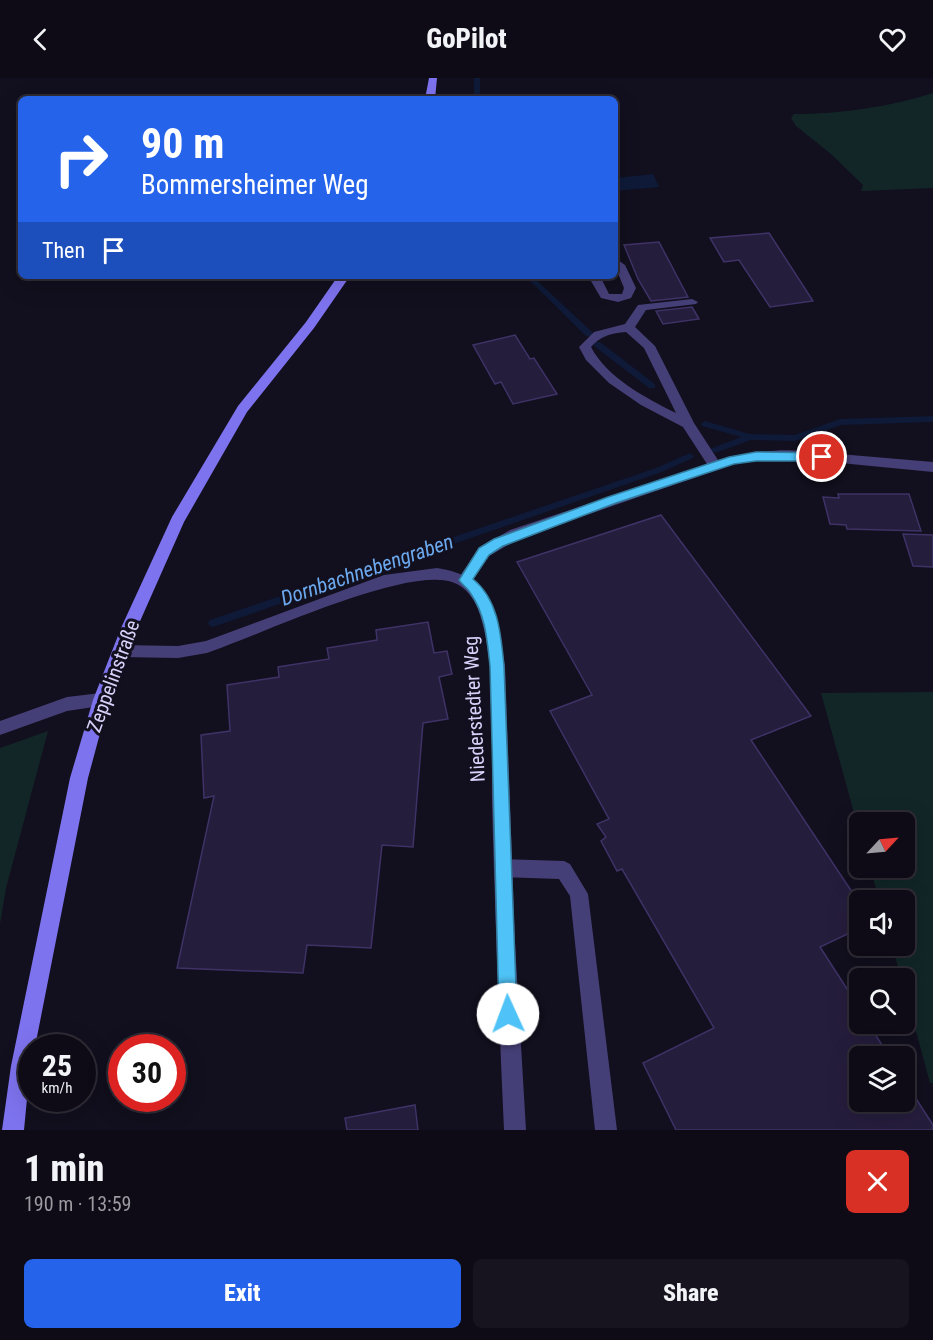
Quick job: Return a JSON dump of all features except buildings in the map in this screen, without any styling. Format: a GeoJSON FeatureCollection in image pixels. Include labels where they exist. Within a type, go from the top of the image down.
{"type":"FeatureCollection","features":[{"type":"Feature","properties":{"kind":"main road"},"geometry":{"type":"LineString","coordinates":[[431,96],[433,78]]}},
{"type":"Feature","properties":{"kind":"main road","name":"Zeppelinstraße"},"geometry":{"type":"LineString","coordinates":[[13,1130],[21,1066],[79,778],[101,700],[177,522],[242,409],[310,325],[342,279]]}},
{"type":"Feature","properties":{"kind":"street"},"geometry":{"type":"LineString","coordinates":[[618,263],[630,288],[627,296]]}},
{"type":"Feature","properties":{"kind":"street"},"geometry":{"type":"LineString","coordinates":[[596,279],[605,296],[618,299],[627,296]]}},
{"type":"Feature","properties":{"kind":"street"},"geometry":{"type":"LineString","coordinates":[[627,296],[642,307],[692,302]]}},
{"type":"Feature","properties":{"kind":"street"},"geometry":{"type":"LineString","coordinates":[[629,328],[642,307]]}},
{"type":"Feature","properties":{"kind":"street"},"geometry":{"type":"LineString","coordinates":[[688,424],[655,410],[604,372],[587,354],[585,347],[588,340],[617,328],[629,328],[649,346],[688,424],[714,465]]}},
{"type":"Feature","properties":{"kind":"street"},"geometry":{"type":"LineString","coordinates":[[120,651],[178,652],[207,647],[384,581],[404,577],[446,575],[465,580],[484,552],[515,534],[714,465],[756,456],[804,456],[933,467]]}},
{"type":"Feature","properties":{"kind":"street","name":"Niederstedter Weg"},"geometry":{"type":"LineString","coordinates":[[465,580],[481,597],[492,624],[497,666],[509,1050],[515,1130]]}},
{"type":"Feature","properties":{"kind":"street"},"geometry":{"type":"LineString","coordinates":[[0,728],[67,704],[101,700]]}},
{"type":"Feature","properties":{"kind":"street"},"geometry":{"type":"LineString","coordinates":[[504,868],[564,870],[579,894],[606,1130]]}},
{"type":"Feature","properties":{"kind":"green space"},"geometry":{"type":"Polygon","coordinates":[[[933,93],[933,188],[861,191],[863,185],[831,154],[796,126],[791,118],[794,114],[829,113],[882,106],[933,93]]]}},
{"type":"Feature","properties":{"kind":"green space"},"geometry":{"type":"Polygon","coordinates":[[[933,692],[933,1083],[930,1083],[915,1028],[915,968],[898,968],[895,956],[915,956],[915,890],[876,890],[873,878],[915,878],[915,812],[854,812],[821,693],[933,692]]]}},
{"type":"Feature","properties":{"kind":"green space"},"geometry":{"type":"Polygon","coordinates":[[[48,731],[6,888],[0,924],[0,748],[48,731]]]}},
{"type":"Feature","properties":{"kind":"water"},"geometry":{"type":"Polygon","coordinates":[[[653,174],[659,187],[618,191],[618,178],[653,174]]]}},
{"type":"Feature","properties":{"kind":"waterway"},"geometry":{"type":"LineString","coordinates":[[477,78],[477,96]]}},
{"type":"Feature","properties":{"kind":"waterway"},"geometry":{"type":"LineString","coordinates":[[531,279],[589,334]]}},
{"type":"Feature","properties":{"kind":"waterway"},"geometry":{"type":"LineString","coordinates":[[597,344],[652,386]]}},
{"type":"Feature","properties":{"kind":"waterway"},"geometry":{"type":"LineString","coordinates":[[750,437],[795,438],[840,422],[933,419]]}},
{"type":"Feature","properties":{"kind":"waterway"},"geometry":{"type":"LineString","coordinates":[[705,424],[750,437]]}},
{"type":"Feature","properties":{"kind":"waterway","name":"Dornbachnebengraben"},"geometry":{"type":"LineString","coordinates":[[715,450],[750,437]]}},
{"type":"Feature","properties":{"kind":"waterway","name":"Dornbachnebengraben"},"geometry":{"type":"LineString","coordinates":[[213,623],[659,470],[690,456]]}},
{"type":"Feature","properties":{"kind":"route"},"geometry":{"type":"LineString","coordinates":[[508,1014],[497,666],[492,624],[487,610],[475,588],[465,580],[474,564],[484,552],[515,534],[714,465],[756,456],[822,457]]}}]}
